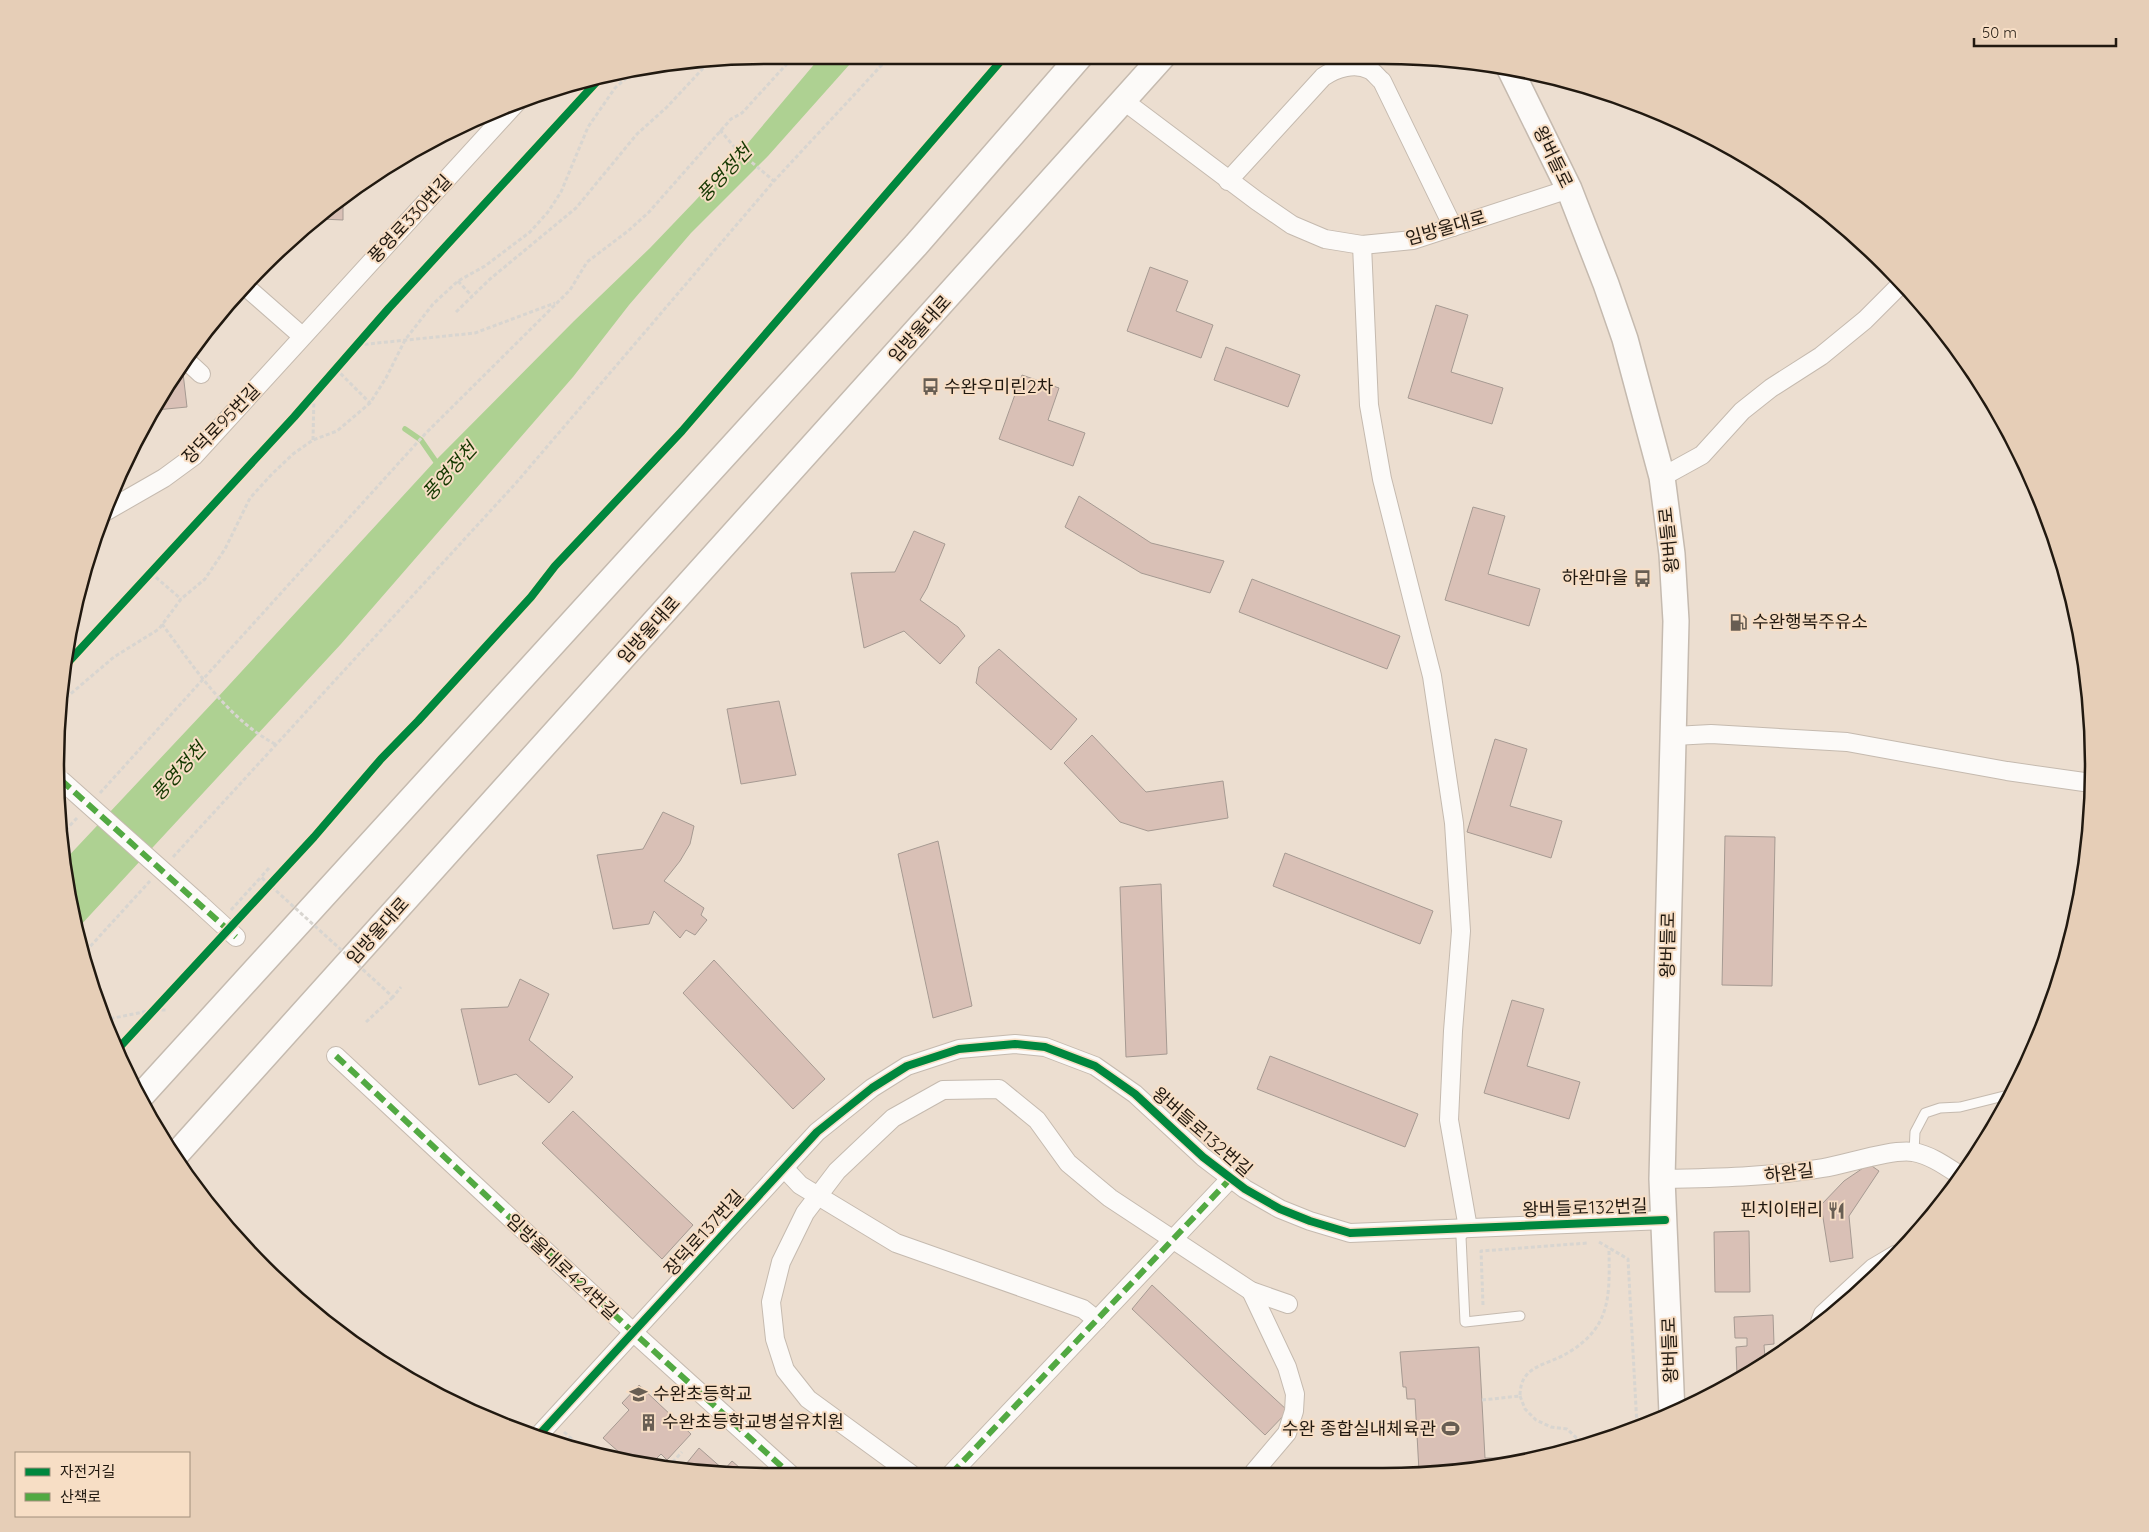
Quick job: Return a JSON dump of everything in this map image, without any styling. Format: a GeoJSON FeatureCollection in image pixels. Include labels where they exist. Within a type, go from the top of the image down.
{"type":"FeatureCollection","features":[{"type":"Feature","properties":{"kind":"main road"},"geometry":{"type":"LineString","coordinates":[[144,1092],[909,253],[1073,64]]}},
{"type":"Feature","properties":{"kind":"main road","name":"임방울대로"},"geometry":{"type":"LineString","coordinates":[[179,1152],[1156,64]]}},
{"type":"Feature","properties":{"kind":"main road","name":"왕버들로"},"geometry":{"type":"LineString","coordinates":[[1513,76],[1569,189],[1625,339],[1662,477],[1672,554],[1675,612],[1674,736],[1662,1179],[1672,1406]]}},
{"type":"Feature","properties":{"kind":"street"},"geometry":{"type":"LineString","coordinates":[[1228,181],[1323,77],[1334,69],[1350,66],[1369,69],[1382,81],[1453,227]]}},
{"type":"Feature","properties":{"kind":"street","name":"임방울대로"},"geometry":{"type":"LineString","coordinates":[[1124,101],[1228,181],[1292,225],[1325,239],[1362,245],[1413,240],[1569,189]]}},
{"type":"Feature","properties":{"kind":"street","name":"풍영로330번길"},"geometry":{"type":"LineString","coordinates":[[302,336],[507,113]]}},
{"type":"Feature","properties":{"kind":"street"},"geometry":{"type":"LineString","coordinates":[[1362,245],[1369,405],[1382,478],[1432,676],[1454,824],[1461,931],[1452,1031],[1449,1120],[1468,1228]]}},
{"type":"Feature","properties":{"kind":"street"},"geometry":{"type":"LineString","coordinates":[[1662,477],[1702,455],[1742,411],[1772,388],[1821,356],[1865,320],[1897,288]]}},
{"type":"Feature","properties":{"kind":"street"},"geometry":{"type":"LineString","coordinates":[[250,290],[302,336]]}},
{"type":"Feature","properties":{"kind":"street","name":"장덕로95번길"},"geometry":{"type":"LineString","coordinates":[[113,507],[164,478],[194,456],[302,336]]}},
{"type":"Feature","properties":{"kind":"street"},"geometry":{"type":"LineString","coordinates":[[190,364],[201,374]]}},
{"type":"Feature","properties":{"kind":"street"},"geometry":{"type":"LineString","coordinates":[[1674,736],[1711,734],[1847,742],[2007,771],[2085,782]]}},
{"type":"Feature","properties":{"kind":"street"},"geometry":{"type":"LineString","coordinates":[[64,783],[236,937]]}},
{"type":"Feature","properties":{"kind":"street","name":"왕버들로132번길"},"geometry":{"type":"LineString","coordinates":[[907,1066],[959,1049],[1015,1044],[1045,1048],[1095,1066],[1135,1094],[1203,1157],[1245,1189],[1280,1209],[1310,1221],[1350,1233],[1665,1220]]}},
{"type":"Feature","properties":{"kind":"street","name":"임방울대로424번길"},"geometry":{"type":"LineString","coordinates":[[336,1056],[634,1333],[783,1468]]}},
{"type":"Feature","properties":{"kind":"street","name":"장덕로137번길"},"geometry":{"type":"LineString","coordinates":[[542,1432],[817,1132],[872,1088],[907,1066]]}},
{"type":"Feature","properties":{"kind":"street"},"geometry":{"type":"LineString","coordinates":[[904,1468],[808,1399],[785,1370],[775,1339],[771,1302],[781,1262],[805,1213],[837,1171],[893,1118],[943,1090],[1000,1089],[1037,1120],[1068,1163],[1110,1198],[1251,1290],[1288,1304]]}},
{"type":"Feature","properties":{"kind":"street","name":"하완길"},"geometry":{"type":"LineString","coordinates":[[1662,1179],[1756,1177],[1824,1168],[1899,1152],[1914,1152],[1933,1159],[1955,1173]]}},
{"type":"Feature","properties":{"kind":"street"},"geometry":{"type":"LineString","coordinates":[[784,1168],[800,1185],[896,1243],[1083,1309],[1097,1320]]}},
{"type":"Feature","properties":{"kind":"street"},"geometry":{"type":"LineString","coordinates":[[957,1468],[1231,1178]]}},
{"type":"Feature","properties":{"kind":"street"},"geometry":{"type":"LineString","coordinates":[[1833,1305],[1878,1265]]}},
{"type":"Feature","properties":{"kind":"street"},"geometry":{"type":"LineString","coordinates":[[1251,1290],[1287,1367],[1295,1394],[1294,1411],[1287,1433],[1257,1468]]}},
{"type":"Feature","properties":{"kind":"lane"},"geometry":{"type":"LineString","coordinates":[[1914,1152],[1914,1132],[1925,1114],[1940,1108],[1960,1107],[2002,1096]]}},
{"type":"Feature","properties":{"kind":"lane"},"geometry":{"type":"LineString","coordinates":[[1468,1228],[1461,1237],[1465,1322],[1520,1316]]}},
{"type":"Feature","properties":{"kind":"path"},"geometry":{"type":"LineString","coordinates":[[94,800],[425,434],[558,302],[576,282],[587,262],[628,232],[649,212],[731,118],[742,113],[787,64]]}},
{"type":"Feature","properties":{"kind":"path"},"geometry":{"type":"LineString","coordinates":[[171,858],[277,745],[516,483],[774,181],[883,64]]}},
{"type":"Feature","properties":{"kind":"path"},"geometry":{"type":"LineString","coordinates":[[456,312],[472,296],[576,208],[637,134],[667,107],[705,67]]}},
{"type":"Feature","properties":{"kind":"path"},"geometry":{"type":"LineString","coordinates":[[68,696],[114,657],[159,629],[181,599],[204,579],[219,559],[250,498],[293,454],[313,440],[337,431],[370,403],[389,372],[405,340],[433,304],[458,281],[485,266],[530,232],[548,212],[564,186],[588,127],[615,88],[627,78]]}},
{"type":"Feature","properties":{"kind":"path"},"geometry":{"type":"LineString","coordinates":[[73,658],[593,86]]}},
{"type":"Feature","properties":{"kind":"path"},"geometry":{"type":"LineString","coordinates":[[720,130],[737,150],[774,181]]}},
{"type":"Feature","properties":{"kind":"path"},"geometry":{"type":"LineString","coordinates":[[458,281],[472,296]]}},
{"type":"Feature","properties":{"kind":"path"},"geometry":{"type":"LineString","coordinates":[[357,345],[474,333],[558,302]]}},
{"type":"Feature","properties":{"kind":"path"},"geometry":{"type":"LineString","coordinates":[[336,369],[370,403]]}},
{"type":"Feature","properties":{"kind":"path"},"geometry":{"type":"LineString","coordinates":[[313,440],[314,394]]}},
{"type":"Feature","properties":{"kind":"path"},"geometry":{"type":"LineString","coordinates":[[151,573],[181,599]]}},
{"type":"Feature","properties":{"kind":"path"},"geometry":{"type":"LineString","coordinates":[[162,624],[203,681],[261,736],[277,745]]}},
{"type":"Feature","properties":{"kind":"path"},"geometry":{"type":"LineString","coordinates":[[67,829],[81,814]]}},
{"type":"Feature","properties":{"kind":"path"},"geometry":{"type":"LineString","coordinates":[[230,911],[269,868]]}},
{"type":"Feature","properties":{"kind":"path"},"geometry":{"type":"LineString","coordinates":[[261,877],[393,997]]}},
{"type":"Feature","properties":{"kind":"path"},"geometry":{"type":"LineString","coordinates":[[88,949],[152,880]]}},
{"type":"Feature","properties":{"kind":"path"},"geometry":{"type":"LineString","coordinates":[[261,893],[273,881]]}},
{"type":"Feature","properties":{"kind":"path"},"geometry":{"type":"LineString","coordinates":[[366,1022],[401,987]]}},
{"type":"Feature","properties":{"kind":"path"},"geometry":{"type":"LineString","coordinates":[[141,1023],[159,1003]]}},
{"type":"Feature","properties":{"kind":"path"},"geometry":{"type":"LineString","coordinates":[[111,1019],[153,1010],[167,1010]]}},
{"type":"Feature","properties":{"kind":"path"},"geometry":{"type":"LineString","coordinates":[[1483,1305],[1480,1251],[1601,1242],[1628,1259],[1637,1421]]}},
{"type":"Feature","properties":{"kind":"path"},"geometry":{"type":"LineString","coordinates":[[1579,1440],[1567,1429],[1551,1427],[1536,1420],[1525,1409],[1520,1396],[1520,1386],[1536,1366],[1577,1348],[1591,1334],[1602,1318],[1609,1291],[1610,1248]]}},
{"type":"Feature","properties":{"kind":"path"},"geometry":{"type":"LineString","coordinates":[[1482,1400],[1520,1396]]}},
{"type":"Feature","properties":{"kind":"path"},"geometry":{"type":"LineString","coordinates":[[564,1432],[574,1441]]}},
{"type":"Feature","properties":{"kind":"path"},"geometry":{"type":"LineString","coordinates":[[673,1462],[682,1452]]}},
{"type":"Feature","properties":{"kind":"water","name":"풍영정천"},"geometry":{"type":"Polygon","coordinates":[[[814,64],[850,64],[768,156],[691,233],[629,305],[573,377],[341,644],[82,924],[70,855],[435,461],[574,321],[650,248],[748,143],[814,64]]]}},
{"type":"Feature","properties":{"kind":"building"},"geometry":{"type":"Polygon","coordinates":[[[343,205],[343,220],[326,219],[343,205]]]}},
{"type":"Feature","properties":{"kind":"building"},"geometry":{"type":"Polygon","coordinates":[[[1150,267],[1188,281],[1176,311],[1213,325],[1201,358],[1127,331],[1150,267]]]}},
{"type":"Feature","properties":{"kind":"building"},"geometry":{"type":"Polygon","coordinates":[[[1436,305],[1468,315],[1451,372],[1503,388],[1492,424],[1408,398],[1436,305]]]}},
{"type":"Feature","properties":{"kind":"building"},"geometry":{"type":"Polygon","coordinates":[[[1226,347],[1300,375],[1288,407],[1214,380],[1226,347]]]}},
{"type":"Feature","properties":{"kind":"building"},"geometry":{"type":"Polygon","coordinates":[[[183,374],[187,407],[161,409],[183,374]]]}},
{"type":"Feature","properties":{"kind":"building"},"geometry":{"type":"Polygon","coordinates":[[[1022,375],[1059,388],[1048,420],[1085,433],[1073,466],[999,439],[1022,375]]]}},
{"type":"Feature","properties":{"kind":"building"},"geometry":{"type":"Polygon","coordinates":[[[1079,496],[1151,543],[1224,561],[1210,593],[1141,573],[1065,527],[1079,496]]]}},
{"type":"Feature","properties":{"kind":"building"},"geometry":{"type":"Polygon","coordinates":[[[1473,507],[1505,516],[1488,574],[1540,589],[1529,626],[1445,600],[1473,507]]]}},
{"type":"Feature","properties":{"kind":"building"},"geometry":{"type":"Polygon","coordinates":[[[914,531],[945,544],[927,588],[920,600],[958,627],[965,636],[940,664],[904,631],[864,648],[851,573],[895,572],[914,531]]]}},
{"type":"Feature","properties":{"kind":"building"},"geometry":{"type":"Polygon","coordinates":[[[1252,579],[1400,636],[1387,669],[1239,612],[1252,579]]]}},
{"type":"Feature","properties":{"kind":"building"},"geometry":{"type":"Polygon","coordinates":[[[999,649],[1077,719],[1051,750],[976,683],[979,667],[999,649]]]}},
{"type":"Feature","properties":{"kind":"building"},"geometry":{"type":"Polygon","coordinates":[[[779,701],[796,775],[741,784],[727,709],[779,701]]]}},
{"type":"Feature","properties":{"kind":"building"},"geometry":{"type":"Polygon","coordinates":[[[1092,735],[1146,792],[1223,781],[1228,818],[1148,831],[1120,822],[1064,763],[1092,735]]]}},
{"type":"Feature","properties":{"kind":"building"},"geometry":{"type":"Polygon","coordinates":[[[1495,739],[1527,749],[1510,806],[1562,821],[1551,858],[1467,832],[1495,739]]]}},
{"type":"Feature","properties":{"kind":"building"},"geometry":{"type":"Polygon","coordinates":[[[663,812],[694,826],[690,844],[680,861],[664,881],[704,908],[701,915],[707,920],[695,935],[686,930],[680,938],[654,911],[649,924],[613,929],[597,855],[643,849],[663,812]]]}},
{"type":"Feature","properties":{"kind":"building"},"geometry":{"type":"Polygon","coordinates":[[[1725,836],[1775,837],[1772,986],[1722,985],[1725,836]]]}},
{"type":"Feature","properties":{"kind":"building"},"geometry":{"type":"Polygon","coordinates":[[[938,841],[972,1006],[933,1018],[898,854],[938,841]]]}},
{"type":"Feature","properties":{"kind":"building"},"geometry":{"type":"Polygon","coordinates":[[[1285,853],[1433,911],[1420,944],[1273,886],[1285,853]]]}},
{"type":"Feature","properties":{"kind":"building"},"geometry":{"type":"Polygon","coordinates":[[[1161,884],[1167,1054],[1126,1057],[1120,887],[1161,884]]]}},
{"type":"Feature","properties":{"kind":"building"},"geometry":{"type":"Polygon","coordinates":[[[714,960],[825,1079],[793,1109],[683,993],[714,960]]]}},
{"type":"Feature","properties":{"kind":"building"},"geometry":{"type":"Polygon","coordinates":[[[520,979],[549,994],[529,1040],[573,1077],[549,1103],[516,1074],[479,1085],[461,1009],[508,1007],[520,979]]]}},
{"type":"Feature","properties":{"kind":"building"},"geometry":{"type":"Polygon","coordinates":[[[1512,1000],[1544,1009],[1527,1066],[1580,1082],[1569,1119],[1484,1093],[1512,1000]]]}},
{"type":"Feature","properties":{"kind":"building"},"geometry":{"type":"Polygon","coordinates":[[[1270,1056],[1418,1114],[1405,1147],[1257,1089],[1270,1056]]]}},
{"type":"Feature","properties":{"kind":"building"},"geometry":{"type":"Polygon","coordinates":[[[573,1111],[693,1225],[662,1259],[542,1143],[573,1111]]]}},
{"type":"Feature","properties":{"kind":"building","name":"핀치이태리"},"geometry":{"type":"Polygon","coordinates":[[[1869,1164],[1879,1171],[1849,1216],[1853,1258],[1830,1262],[1821,1205],[1844,1181],[1869,1164]]]}},
{"type":"Feature","properties":{"kind":"building"},"geometry":{"type":"Polygon","coordinates":[[[1749,1231],[1750,1292],[1715,1292],[1714,1232],[1749,1231]]]}},
{"type":"Feature","properties":{"kind":"building"},"geometry":{"type":"Polygon","coordinates":[[[1152,1285],[1288,1411],[1265,1435],[1132,1309],[1152,1285]]]}},
{"type":"Feature","properties":{"kind":"building"},"geometry":{"type":"Polygon","coordinates":[[[1773,1315],[1774,1344],[1764,1345],[1765,1355],[1737,1372],[1736,1347],[1747,1346],[1747,1338],[1735,1338],[1734,1317],[1773,1315]]]}},
{"type":"Feature","properties":{"kind":"building","name":"수완 종합실내체육관"},"geometry":{"type":"Polygon","coordinates":[[[1479,1347],[1485,1458],[1498,1458],[1419,1467],[1415,1399],[1407,1399],[1406,1387],[1403,1387],[1400,1352],[1479,1347]]]}},
{"type":"Feature","properties":{"kind":"building","name":"수완초등학교병설유치원"},"geometry":{"type":"Polygon","coordinates":[[[639,1385],[691,1434],[667,1460],[661,1454],[656,1459],[620,1453],[603,1438],[629,1410],[622,1403],[639,1385]]]}},
{"type":"Feature","properties":{"kind":"building"},"geometry":{"type":"Polygon","coordinates":[[[699,1448],[721,1467],[720,1467],[687,1463],[699,1448]]]}},
{"type":"Feature","properties":{"kind":"building"},"geometry":{"type":"Polygon","coordinates":[[[732,1461],[739,1467],[727,1467],[732,1461]]]}},
{"type":"Feature","properties":{"kind":"waterway"},"geometry":{"type":"LineString","coordinates":[[405,429],[421,440],[439,466]]}},
{"type":"Feature","properties":{"kind":"marked path"},"geometry":{"type":"LineString","coordinates":[[64,783],[236,937]]}},
{"type":"Feature","properties":{"kind":"marked path"},"geometry":{"type":"LineString","coordinates":[[336,1056],[634,1333],[783,1468]]}},
{"type":"Feature","properties":{"kind":"marked path"},"geometry":{"type":"LineString","coordinates":[[957,1468],[1231,1178]]}},
{"type":"Feature","properties":{"kind":"cycle path"},"geometry":{"type":"LineString","coordinates":[[122,1045],[314,837],[381,759],[531,597],[555,566],[682,431],[998,64]]}},
{"type":"Feature","properties":{"kind":"cycle path"},"geometry":{"type":"LineString","coordinates":[[73,658],[294,417],[389,308],[593,86]]}},
{"type":"Feature","properties":{"kind":"cycle path"},"geometry":{"type":"LineString","coordinates":[[542,1432],[817,1132],[872,1088],[907,1066],[959,1049],[1015,1044],[1045,1047],[1095,1066],[1135,1094],[1203,1157],[1245,1189],[1280,1209],[1310,1221],[1350,1233],[1665,1220]]}},
{"type":"Feature","properties":{"kind":"place","name":"수완우미린2차"},"geometry":{"type":"Point","coordinates":[930,387]}},
{"type":"Feature","properties":{"kind":"place","name":"하완마을"},"geometry":{"type":"Point","coordinates":[1642,578]}},
{"type":"Feature","properties":{"kind":"place","name":"수완행복주유소"},"geometry":{"type":"Point","coordinates":[1738,622]}},
{"type":"Feature","properties":{"kind":"place","name":"핀치이태리"},"geometry":{"type":"Point","coordinates":[1837,1210]}},
{"type":"Feature","properties":{"kind":"place","name":"수완초등학교"},"geometry":{"type":"Point","coordinates":[639,1394]}},
{"type":"Feature","properties":{"kind":"place","name":"수완초등학교병설유치원"},"geometry":{"type":"Point","coordinates":[648,1422]}},
{"type":"Feature","properties":{"kind":"place","name":"수완 종합실내체육관"},"geometry":{"type":"Point","coordinates":[1450,1429]}}]}
